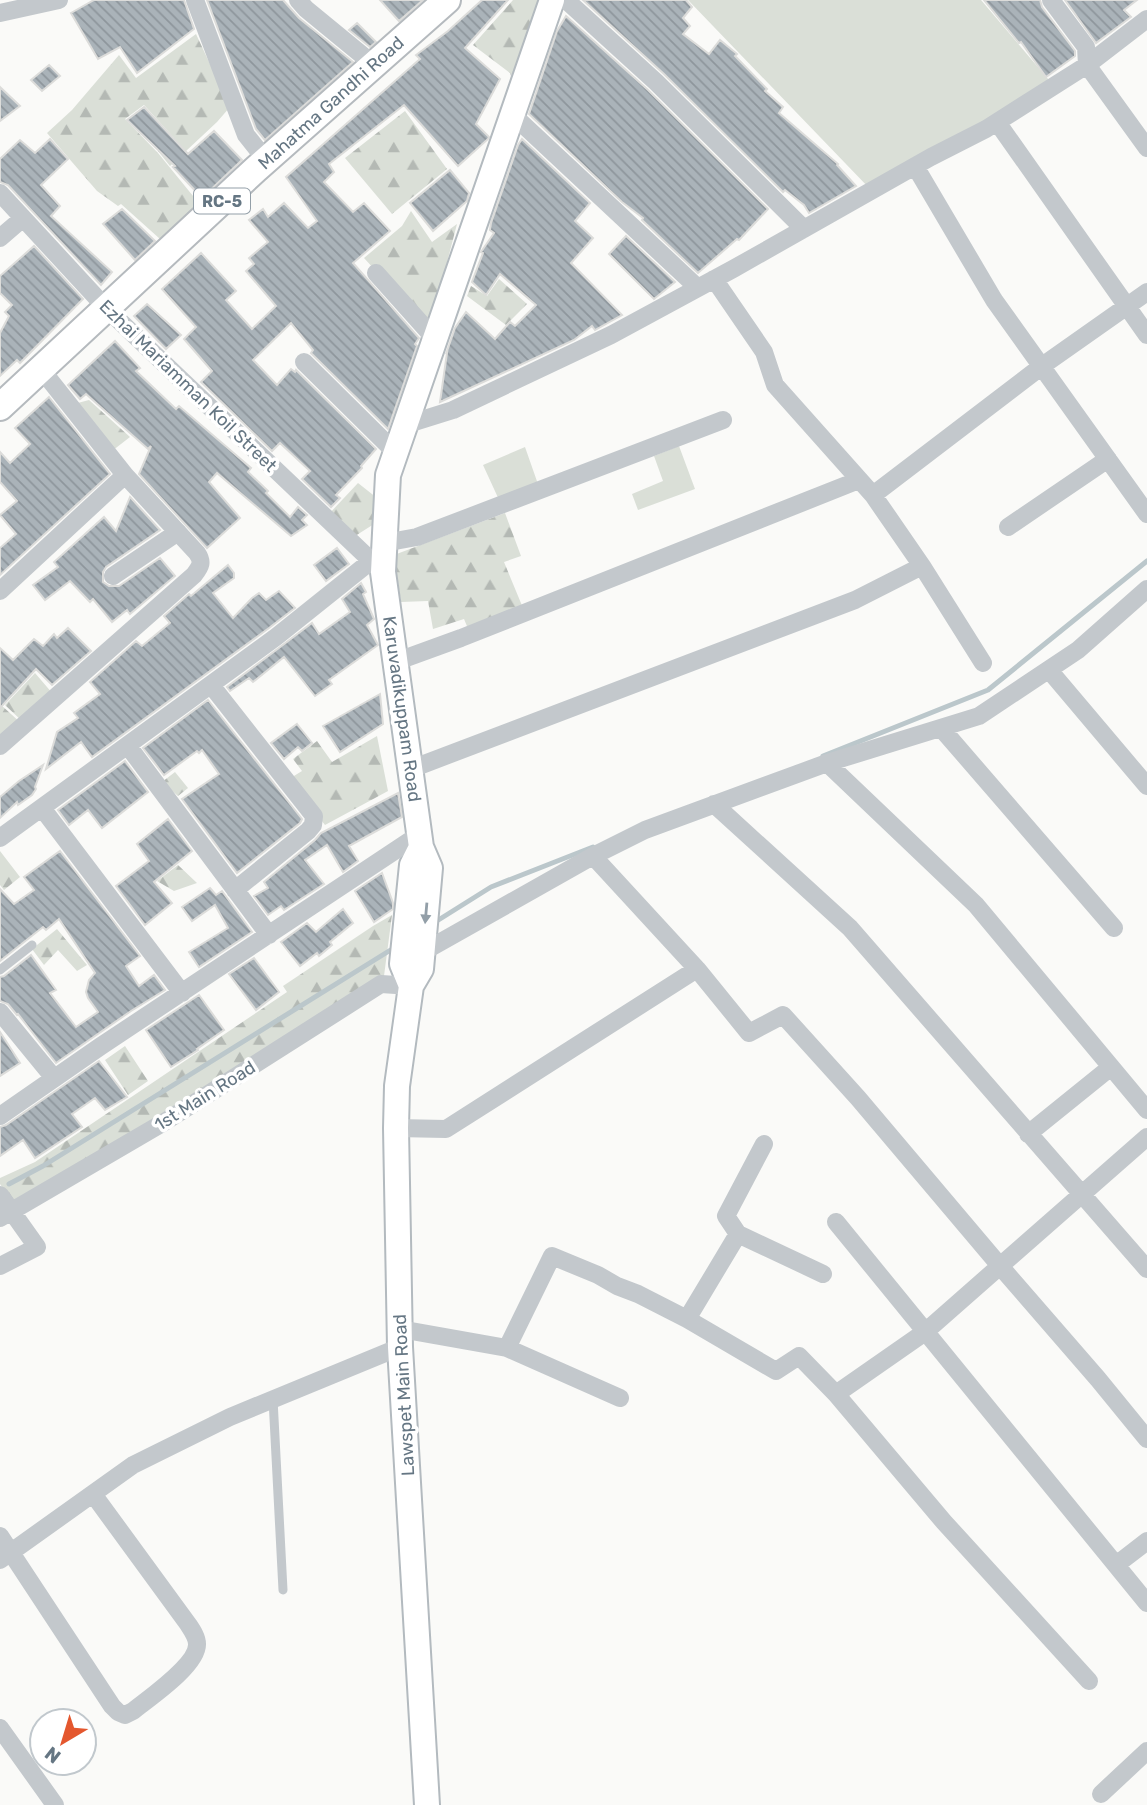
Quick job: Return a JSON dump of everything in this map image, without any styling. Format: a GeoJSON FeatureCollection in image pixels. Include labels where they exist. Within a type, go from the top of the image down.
{"type":"FeatureCollection","features":[{"type":"Feature","properties":{"kind":"main road","name":"Mahatma Gandhi Road"},"geometry":{"type":"LineString","coordinates":[[0,407],[267,160],[447,0]]}},
{"type":"Feature","properties":{"kind":"street"},"geometry":{"type":"LineString","coordinates":[[0,13],[59,0]]}},
{"type":"Feature","properties":{"kind":"street"},"geometry":{"type":"LineString","coordinates":[[195,0],[246,135],[267,160]]}},
{"type":"Feature","properties":{"kind":"street"},"geometry":{"type":"LineString","coordinates":[[298,0],[373,64]]}},
{"type":"Feature","properties":{"kind":"street","name":"Karuvadikuppam Road"},"geometry":{"type":"LineString","coordinates":[[411,986],[421,969],[430,868],[420,840],[379,558],[388,475],[552,0]]}},
{"type":"Feature","properties":{"kind":"street"},"geometry":{"type":"LineString","coordinates":[[566,0],[656,82],[804,229]]}},
{"type":"Feature","properties":{"kind":"street"},"geometry":{"type":"LineString","coordinates":[[1051,0],[1086,47],[1087,65],[1147,148]]}},
{"type":"Feature","properties":{"kind":"street"},"geometry":{"type":"LineString","coordinates":[[405,425],[453,410],[611,335],[715,279],[997,122],[1087,65],[1147,19]]}},
{"type":"Feature","properties":{"kind":"street"},"geometry":{"type":"LineString","coordinates":[[513,115],[698,288]]}},
{"type":"Feature","properties":{"kind":"street"},"geometry":{"type":"LineString","coordinates":[[997,122],[1147,335]]}},
{"type":"Feature","properties":{"kind":"street"},"geometry":{"type":"LineString","coordinates":[[915,166],[995,300],[1147,514]]}},
{"type":"Feature","properties":{"kind":"street","name":"Ezhai Mariamman Koil Street"},"geometry":{"type":"LineString","coordinates":[[0,193],[107,309],[379,558]]}},
{"type":"Feature","properties":{"kind":"street"},"geometry":{"type":"LineString","coordinates":[[0,238],[22,219]]}},
{"type":"Feature","properties":{"kind":"street"},"geometry":{"type":"LineString","coordinates":[[376,273],[435,339]]}},
{"type":"Feature","properties":{"kind":"street"},"geometry":{"type":"LineString","coordinates":[[715,279],[764,352],[775,385],[873,495],[922,566],[983,663]]}},
{"type":"Feature","properties":{"kind":"street"},"geometry":{"type":"LineString","coordinates":[[873,495],[1042,366],[1147,292]]}},
{"type":"Feature","properties":{"kind":"street"},"geometry":{"type":"LineString","coordinates":[[304,362],[396,453]]}},
{"type":"Feature","properties":{"kind":"street"},"geometry":{"type":"LineString","coordinates":[[0,746],[201,567],[201,559],[125,475],[41,369]]}},
{"type":"Feature","properties":{"kind":"street"},"geometry":{"type":"LineString","coordinates":[[0,838],[276,637],[379,558],[417,537],[723,420]]}},
{"type":"Feature","properties":{"kind":"street"},"geometry":{"type":"LineString","coordinates":[[1008,527],[1108,459]]}},
{"type":"Feature","properties":{"kind":"street"},"geometry":{"type":"LineString","coordinates":[[0,591],[125,475]]}},
{"type":"Feature","properties":{"kind":"street"},"geometry":{"type":"LineString","coordinates":[[395,662],[859,480]]}},
{"type":"Feature","properties":{"kind":"street"},"geometry":{"type":"LineString","coordinates":[[113,576],[178,533]]}},
{"type":"Feature","properties":{"kind":"street"},"geometry":{"type":"LineString","coordinates":[[411,769],[855,600],[922,566]]}},
{"type":"Feature","properties":{"kind":"street"},"geometry":{"type":"LineString","coordinates":[[423,952],[593,856],[645,830],[827,763],[979,716],[1078,650],[1145,595]]}},
{"type":"Feature","properties":{"kind":"street"},"geometry":{"type":"LineString","coordinates":[[1049,670],[1147,786]]}},
{"type":"Feature","properties":{"kind":"street"},"geometry":{"type":"LineString","coordinates":[[211,685],[314,816],[313,825],[308,831],[235,890]]}},
{"type":"Feature","properties":{"kind":"street"},"geometry":{"type":"LineString","coordinates":[[941,728],[1114,928]]}},
{"type":"Feature","properties":{"kind":"street"},"geometry":{"type":"LineString","coordinates":[[128,746],[269,935]]}},
{"type":"Feature","properties":{"kind":"street"},"geometry":{"type":"LineString","coordinates":[[827,763],[976,905],[1147,1110]]}},
{"type":"Feature","properties":{"kind":"street"},"geometry":{"type":"LineString","coordinates":[[714,804],[850,928],[1147,1269]]}},
{"type":"Feature","properties":{"kind":"street"},"geometry":{"type":"LineString","coordinates":[[42,808],[182,993]]}},
{"type":"Feature","properties":{"kind":"street"},"geometry":{"type":"LineString","coordinates":[[0,1116],[269,935],[420,840]]}},
{"type":"Feature","properties":{"kind":"street"},"geometry":{"type":"LineString","coordinates":[[411,986],[402,964],[412,865],[420,840]]}},
{"type":"Feature","properties":{"kind":"street"},"geometry":{"type":"LineString","coordinates":[[593,856],[697,969],[748,1033],[783,1015],[858,1098],[1147,1439]]}},
{"type":"Feature","properties":{"kind":"street"},"geometry":{"type":"LineString","coordinates":[[396,1128],[446,1129],[697,969]]}},
{"type":"Feature","properties":{"kind":"street","name":"1st Main Road"},"geometry":{"type":"LineString","coordinates":[[6,1215],[166,1121],[381,984],[411,986]]}},
{"type":"Feature","properties":{"kind":"street","name":"Lawspet Main Road"},"geometry":{"type":"LineString","coordinates":[[411,986],[397,1086],[400,1338],[427,1805]]}},
{"type":"Feature","properties":{"kind":"street"},"geometry":{"type":"LineString","coordinates":[[0,1012],[54,1078]]}},
{"type":"Feature","properties":{"kind":"street"},"geometry":{"type":"LineString","coordinates":[[1028,1134],[1111,1067]]}},
{"type":"Feature","properties":{"kind":"street"},"geometry":{"type":"LineString","coordinates":[[836,1394],[925,1332],[1147,1137]]}},
{"type":"Feature","properties":{"kind":"street"},"geometry":{"type":"LineString","coordinates":[[764,1144],[726,1216],[738,1234],[823,1274]]}},
{"type":"Feature","properties":{"kind":"street"},"geometry":{"type":"LineString","coordinates":[[0,1195],[6,1215],[37,1247],[0,1266]]}},
{"type":"Feature","properties":{"kind":"street"},"geometry":{"type":"LineString","coordinates":[[836,1222],[1147,1603]]}},
{"type":"Feature","properties":{"kind":"street"},"geometry":{"type":"LineString","coordinates":[[687,1319],[738,1234]]}},
{"type":"Feature","properties":{"kind":"street"},"geometry":{"type":"LineString","coordinates":[[508,1348],[552,1256],[598,1275],[687,1319],[776,1371],[799,1356],[836,1394],[944,1522],[1089,1681]]}},
{"type":"Feature","properties":{"kind":"street"},"geometry":{"type":"LineString","coordinates":[[5,1556],[133,1465],[400,1338],[508,1348],[620,1398]]}},
{"type":"Feature","properties":{"kind":"street"},"geometry":{"type":"LineString","coordinates":[[0,1536],[5,1556],[112,1706],[125,1715],[182,1671],[198,1647],[188,1624],[93,1493]]}},
{"type":"Feature","properties":{"kind":"street"},"geometry":{"type":"LineString","coordinates":[[1116,1565],[1147,1541]]}},
{"type":"Feature","properties":{"kind":"street"},"geometry":{"type":"LineString","coordinates":[[0,1728],[55,1805]]}},
{"type":"Feature","properties":{"kind":"street"},"geometry":{"type":"LineString","coordinates":[[1101,1794],[1147,1751]]}},
{"type":"Feature","properties":{"kind":"lane"},"geometry":{"type":"LineString","coordinates":[[0,970],[33,945]]}},
{"type":"Feature","properties":{"kind":"lane"},"geometry":{"type":"LineString","coordinates":[[273,1399],[283,1590]]}},
{"type":"Feature","properties":{"kind":"green space"},"geometry":{"type":"Polygon","coordinates":[[[513,0],[537,0],[544,6],[511,76],[473,45],[513,0]]]}},
{"type":"Feature","properties":{"kind":"green space"},"geometry":{"type":"Polygon","coordinates":[[[688,0],[981,0],[1054,86],[871,190],[688,0]]]}},
{"type":"Feature","properties":{"kind":"green space"},"geometry":{"type":"Polygon","coordinates":[[[196,34],[230,107],[170,166],[158,151],[174,138],[144,105],[125,119],[158,153],[202,207],[160,239],[121,204],[118,206],[97,191],[47,133],[72,110],[119,55],[136,78],[196,34]]]}},
{"type":"Feature","properties":{"kind":"green space"},"geometry":{"type":"Polygon","coordinates":[[[405,111],[447,169],[392,214],[345,158],[405,111]]]}},
{"type":"Feature","properties":{"kind":"green space"},"geometry":{"type":"Polygon","coordinates":[[[411,211],[432,242],[457,224],[431,324],[427,327],[364,258],[402,226],[411,211]]]}},
{"type":"Feature","properties":{"kind":"green space"},"geometry":{"type":"Polygon","coordinates":[[[499,279],[527,304],[506,325],[467,296],[471,286],[487,296],[499,279]]]}},
{"type":"Feature","properties":{"kind":"green space"},"geometry":{"type":"Polygon","coordinates":[[[89,400],[130,437],[112,451],[74,404],[89,400]]]}},
{"type":"Feature","properties":{"kind":"green space"},"geometry":{"type":"Polygon","coordinates":[[[679,446],[695,489],[638,510],[632,494],[663,481],[654,456],[679,446]]]}},
{"type":"Feature","properties":{"kind":"green space"},"geometry":{"type":"Polygon","coordinates":[[[525,447],[539,487],[500,502],[483,465],[525,447]]]}},
{"type":"Feature","properties":{"kind":"green space"},"geometry":{"type":"Polygon","coordinates":[[[358,483],[377,498],[374,524],[352,538],[328,515],[358,483]]]}},
{"type":"Feature","properties":{"kind":"green space"},"geometry":{"type":"Polygon","coordinates":[[[505,513],[521,556],[504,562],[523,608],[469,631],[464,619],[433,629],[428,601],[401,602],[394,555],[505,513]]]}},
{"type":"Feature","properties":{"kind":"green space"},"geometry":{"type":"Polygon","coordinates":[[[35,673],[53,694],[23,722],[5,705],[35,673]]]}},
{"type":"Feature","properties":{"kind":"green space"},"geometry":{"type":"Polygon","coordinates":[[[0,704],[22,724],[0,743],[0,704]]]}},
{"type":"Feature","properties":{"kind":"green space"},"geometry":{"type":"Polygon","coordinates":[[[377,736],[388,791],[325,825],[289,779],[302,771],[293,759],[317,741],[332,762],[377,736]]]}},
{"type":"Feature","properties":{"kind":"green space"},"geometry":{"type":"Polygon","coordinates":[[[175,772],[188,788],[178,796],[162,782],[175,772]]]}},
{"type":"Feature","properties":{"kind":"green space"},"geometry":{"type":"Polygon","coordinates":[[[0,851],[20,877],[4,890],[0,885],[0,851]]]}},
{"type":"Feature","properties":{"kind":"green space"},"geometry":{"type":"Polygon","coordinates":[[[178,865],[197,883],[174,891],[157,881],[178,865]]]}},
{"type":"Feature","properties":{"kind":"green space"},"geometry":{"type":"Polygon","coordinates":[[[392,915],[384,976],[15,1206],[0,1184],[0,1178],[35,1162],[287,992],[283,986],[392,915]]]}},
{"type":"Feature","properties":{"kind":"green space"},"geometry":{"type":"Polygon","coordinates":[[[57,929],[87,965],[77,971],[58,950],[44,965],[32,949],[57,929]]]}},
{"type":"Feature","properties":{"kind":"green space"},"geometry":{"type":"Polygon","coordinates":[[[125,1046],[148,1081],[128,1095],[105,1060],[125,1046]]]}},
{"type":"Feature","properties":{"kind":"building"},"geometry":{"type":"Polygon","coordinates":[[[94,0],[184,0],[194,29],[137,73],[120,47],[98,59],[71,13],[94,0]]]}},
{"type":"Feature","properties":{"kind":"building"},"geometry":{"type":"Polygon","coordinates":[[[207,0],[283,0],[299,18],[353,62],[265,140],[256,129],[207,0]]]}},
{"type":"Feature","properties":{"kind":"building"},"geometry":{"type":"Polygon","coordinates":[[[380,0],[423,0],[399,21],[380,0]]]}},
{"type":"Feature","properties":{"kind":"building"},"geometry":{"type":"Polygon","coordinates":[[[482,0],[508,0],[465,48],[500,79],[476,124],[488,139],[458,166],[404,105],[329,164],[334,172],[324,182],[353,212],[364,203],[390,231],[353,263],[419,338],[388,429],[311,353],[313,350],[291,323],[253,360],[277,385],[291,369],[295,372],[296,370],[376,449],[336,495],[340,498],[331,507],[302,479],[310,471],[280,443],[272,451],[201,382],[212,371],[184,339],[196,327],[162,289],[201,253],[236,291],[226,300],[252,329],[276,306],[246,271],[254,264],[249,258],[268,242],[249,220],[263,209],[268,217],[284,203],[308,228],[317,221],[286,177],[420,59],[416,55],[482,0]]]}},
{"type":"Feature","properties":{"kind":"building"},"geometry":{"type":"Polygon","coordinates":[[[583,0],[686,0],[692,7],[683,18],[690,26],[683,34],[709,54],[720,40],[737,54],[735,56],[767,89],[765,91],[783,107],[779,113],[838,164],[856,186],[809,213],[804,205],[785,190],[783,192],[664,74],[583,0]]]}},
{"type":"Feature","properties":{"kind":"building"},"geometry":{"type":"Polygon","coordinates":[[[984,0],[1040,0],[1042,7],[1075,51],[1075,56],[1046,77],[1021,42],[1019,43],[984,0]]]}},
{"type":"Feature","properties":{"kind":"building"},"geometry":{"type":"Polygon","coordinates":[[[1065,0],[1137,0],[1124,10],[1131,17],[1096,43],[1065,0]]]}},
{"type":"Feature","properties":{"kind":"building"},"geometry":{"type":"Polygon","coordinates":[[[566,16],[648,90],[768,209],[739,240],[698,273],[642,220],[643,218],[622,202],[529,114],[557,31],[566,16]]]}},
{"type":"Feature","properties":{"kind":"building"},"geometry":{"type":"Polygon","coordinates":[[[357,23],[376,42],[370,47],[349,30],[357,23]]]}},
{"type":"Feature","properties":{"kind":"building"},"geometry":{"type":"Polygon","coordinates":[[[49,65],[60,76],[42,91],[31,80],[49,65]]]}},
{"type":"Feature","properties":{"kind":"building"},"geometry":{"type":"Polygon","coordinates":[[[0,87],[20,106],[0,121],[0,87]]]}},
{"type":"Feature","properties":{"kind":"building"},"geometry":{"type":"Polygon","coordinates":[[[144,107],[188,154],[214,131],[242,160],[202,198],[173,167],[175,166],[127,120],[144,107]]]}},
{"type":"Feature","properties":{"kind":"building"},"geometry":{"type":"Polygon","coordinates":[[[50,139],[68,159],[41,185],[60,206],[51,216],[112,272],[101,285],[8,185],[0,182],[0,159],[20,140],[35,153],[50,139]]]}},
{"type":"Feature","properties":{"kind":"building"},"geometry":{"type":"Polygon","coordinates":[[[522,139],[590,203],[575,221],[593,238],[571,263],[622,315],[595,330],[592,326],[574,340],[440,402],[446,354],[455,328],[466,312],[495,339],[510,322],[515,326],[536,305],[500,274],[486,295],[472,282],[483,253],[481,252],[494,233],[490,230],[491,223],[522,139]]]}},
{"type":"Feature","properties":{"kind":"building"},"geometry":{"type":"Polygon","coordinates":[[[450,170],[469,193],[467,201],[433,231],[410,203],[450,170]]]}},
{"type":"Feature","properties":{"kind":"building"},"geometry":{"type":"Polygon","coordinates":[[[122,209],[155,241],[135,260],[103,224],[122,209]]]}},
{"type":"Feature","properties":{"kind":"building"},"geometry":{"type":"Polygon","coordinates":[[[626,236],[675,282],[654,299],[609,254],[626,236]]]}},
{"type":"Feature","properties":{"kind":"building"},"geometry":{"type":"Polygon","coordinates":[[[34,246],[83,299],[20,363],[17,360],[0,376],[0,333],[9,316],[5,312],[12,305],[0,293],[0,276],[34,246]]]}},
{"type":"Feature","properties":{"kind":"building"},"geometry":{"type":"Polygon","coordinates":[[[147,304],[181,335],[166,349],[134,316],[147,304]]]}},
{"type":"Feature","properties":{"kind":"building"},"geometry":{"type":"Polygon","coordinates":[[[115,341],[140,368],[136,371],[176,409],[179,406],[251,468],[248,472],[290,517],[298,507],[307,515],[302,520],[307,525],[291,536],[217,473],[209,482],[240,518],[207,548],[139,474],[151,446],[148,449],[86,394],[80,399],[68,385],[115,341]]]}},
{"type":"Feature","properties":{"kind":"building"},"geometry":{"type":"Polygon","coordinates":[[[49,397],[110,474],[0,575],[0,548],[16,534],[0,515],[17,501],[0,482],[0,452],[10,463],[30,444],[15,428],[49,397]]]}},
{"type":"Feature","properties":{"kind":"building"},"geometry":{"type":"Polygon","coordinates":[[[130,497],[160,530],[106,567],[103,582],[109,586],[119,586],[160,558],[175,576],[130,614],[127,610],[112,622],[93,599],[90,602],[70,581],[45,600],[33,585],[58,567],[54,562],[104,517],[116,531],[130,497]]]}},
{"type":"Feature","properties":{"kind":"building"},"geometry":{"type":"Polygon","coordinates":[[[337,548],[349,564],[326,581],[314,565],[337,548]]]}},
{"type":"Feature","properties":{"kind":"building"},"geometry":{"type":"Polygon","coordinates":[[[228,565],[234,578],[213,593],[233,618],[259,593],[266,600],[279,591],[295,608],[92,757],[81,742],[46,769],[57,732],[78,718],[74,713],[100,694],[90,682],[136,641],[142,646],[170,623],[164,616],[228,565]]]}},
{"type":"Feature","properties":{"kind":"building"},"geometry":{"type":"Polygon","coordinates":[[[361,583],[374,619],[367,625],[378,645],[329,680],[332,684],[315,696],[284,657],[253,682],[249,678],[230,691],[227,687],[312,623],[319,634],[350,612],[342,599],[361,583]]]}},
{"type":"Feature","properties":{"kind":"building"},"geometry":{"type":"Polygon","coordinates":[[[68,628],[91,651],[52,685],[36,669],[0,708],[0,648],[13,660],[34,639],[43,646],[54,634],[57,638],[68,628]]]}},
{"type":"Feature","properties":{"kind":"building"},"geometry":{"type":"Polygon","coordinates":[[[380,694],[383,724],[340,752],[323,726],[380,694]]]}},
{"type":"Feature","properties":{"kind":"building"},"geometry":{"type":"Polygon","coordinates":[[[208,700],[302,819],[237,873],[182,799],[219,774],[202,750],[164,775],[143,748],[208,700]]]}},
{"type":"Feature","properties":{"kind":"building"},"geometry":{"type":"Polygon","coordinates":[[[297,724],[312,743],[302,751],[298,747],[284,759],[271,743],[297,724]]]}},
{"type":"Feature","properties":{"kind":"building"},"geometry":{"type":"Polygon","coordinates":[[[125,761],[148,792],[102,828],[88,810],[69,825],[58,810],[125,761]]]}},
{"type":"Feature","properties":{"kind":"building"},"geometry":{"type":"Polygon","coordinates":[[[43,765],[32,795],[18,805],[17,802],[0,818],[0,797],[43,765]]]}},
{"type":"Feature","properties":{"kind":"building"},"geometry":{"type":"Polygon","coordinates":[[[398,793],[402,817],[349,846],[358,861],[343,872],[327,845],[305,860],[324,884],[284,910],[281,906],[268,915],[254,896],[268,888],[264,882],[321,833],[398,793]]]}},
{"type":"Feature","properties":{"kind":"building"},"geometry":{"type":"Polygon","coordinates":[[[168,819],[192,851],[154,882],[172,903],[145,925],[116,886],[149,861],[137,844],[168,819]]]}},
{"type":"Feature","properties":{"kind":"building"},"geometry":{"type":"Polygon","coordinates":[[[60,851],[140,956],[126,966],[139,986],[154,975],[165,990],[56,1063],[18,1014],[8,1004],[0,1001],[0,977],[31,955],[56,990],[50,993],[76,1027],[98,1012],[86,992],[89,980],[95,973],[59,919],[46,930],[43,927],[0,961],[0,889],[14,904],[34,890],[24,877],[60,851]]]}},
{"type":"Feature","properties":{"kind":"building"},"geometry":{"type":"Polygon","coordinates":[[[382,873],[393,909],[374,922],[355,891],[382,873]]]}},
{"type":"Feature","properties":{"kind":"building"},"geometry":{"type":"Polygon","coordinates":[[[210,888],[216,895],[222,891],[252,932],[199,967],[189,952],[228,928],[215,905],[192,921],[182,907],[210,888]]]}},
{"type":"Feature","properties":{"kind":"building"},"geometry":{"type":"Polygon","coordinates":[[[343,909],[353,923],[330,942],[332,945],[319,956],[317,953],[300,966],[281,942],[307,923],[316,932],[343,909]]]}},
{"type":"Feature","properties":{"kind":"building"},"geometry":{"type":"Polygon","coordinates":[[[254,958],[279,992],[256,1010],[229,974],[254,958]]]}},
{"type":"Feature","properties":{"kind":"building"},"geometry":{"type":"Polygon","coordinates":[[[199,995],[224,1030],[171,1067],[146,1030],[199,995]]]}},
{"type":"Feature","properties":{"kind":"building"},"geometry":{"type":"Polygon","coordinates":[[[0,1032],[20,1063],[0,1076],[0,1032]]]}},
{"type":"Feature","properties":{"kind":"building"},"geometry":{"type":"Polygon","coordinates":[[[99,1061],[127,1097],[105,1110],[95,1098],[72,1114],[82,1127],[35,1158],[23,1140],[0,1156],[0,1127],[99,1061]]]}},
{"type":"Feature","properties":{"kind":"waterway"},"geometry":{"type":"LineString","coordinates":[[823,756],[988,690],[1147,561]]}},
{"type":"Feature","properties":{"kind":"waterway"},"geometry":{"type":"LineString","coordinates":[[432,924],[491,887],[593,847]]}},
{"type":"Feature","properties":{"kind":"waterway"},"geometry":{"type":"LineString","coordinates":[[9,1184],[43,1166],[397,946]]}}]}
